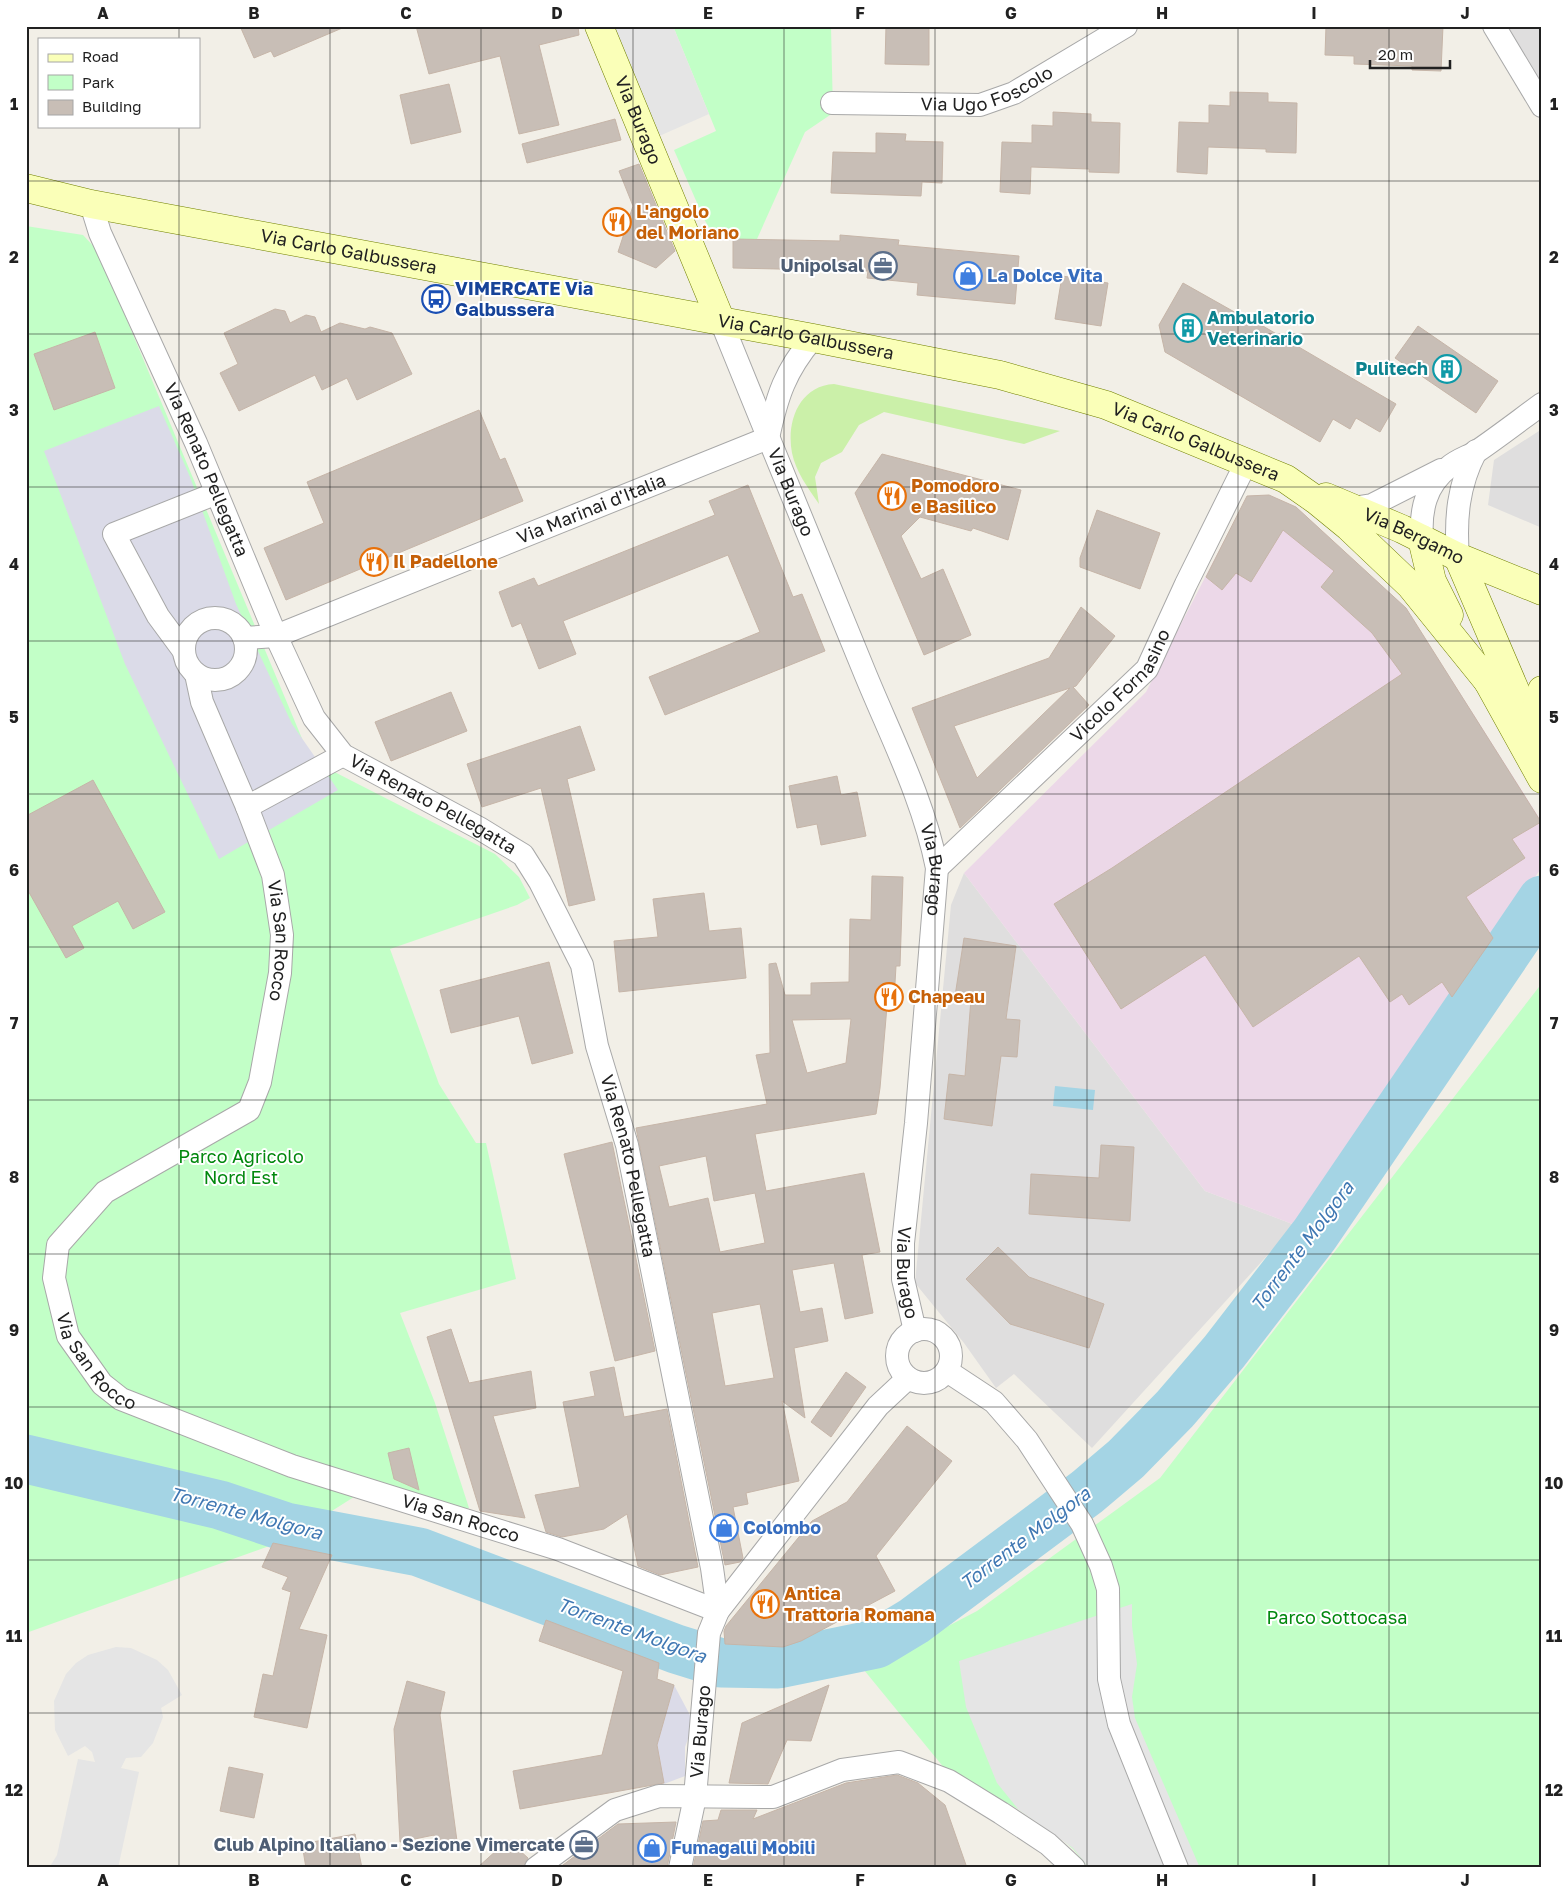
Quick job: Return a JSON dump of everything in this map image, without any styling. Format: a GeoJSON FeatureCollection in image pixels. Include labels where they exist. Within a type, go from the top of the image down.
{"type":"FeatureCollection","features":[{"type":"Feature","properties":{"kind":"street","name":"Via Burago"},"geometry":{"type":"LineString","coordinates":[[599,26],[768,438],[908,771],[931,837],[937,868],[916,1123],[903,1243],[903,1280],[915,1331]]}},
{"type":"Feature","properties":{"kind":"street","name":"Via Ugo Foscolo"},"geometry":{"type":"LineString","coordinates":[[832,103],[980,105],[1014,93],[1126,26]]}},
{"type":"Feature","properties":{"kind":"street"},"geometry":{"type":"LineString","coordinates":[[1494,26],[1542,106]]}},
{"type":"Feature","properties":{"kind":"street","name":"Via Carlo Galbussera"},"geometry":{"type":"LineString","coordinates":[[26,188],[91,204],[813,338],[1000,375],[1106,404],[1286,479],[1349,527],[1410,585],[1490,684]]}},
{"type":"Feature","properties":{"kind":"street","name":"Via Renato Pellegatta"},"geometry":{"type":"LineString","coordinates":[[91,204],[100,233],[196,443],[276,636],[314,718],[343,755],[479,828],[523,855],[548,897],[582,965],[597,1046],[627,1145],[712,1568],[718,1612]]}},
{"type":"Feature","properties":{"kind":"street","name":"Via Burago"},"geometry":{"type":"LineString","coordinates":[[768,438],[776,401],[782,384],[797,357],[813,338]]}},
{"type":"Feature","properties":{"kind":"street"},"geometry":{"type":"LineString","coordinates":[[1353,508],[1372,505],[1389,498],[1476,451],[1542,404]]}},
{"type":"Feature","properties":{"kind":"street","name":"Via Marinai d'Italia"},"geometry":{"type":"LineString","coordinates":[[244,638],[276,636],[768,438]]}},
{"type":"Feature","properties":{"kind":"street"},"geometry":{"type":"LineString","coordinates":[[1476,451],[1463,479],[1457,509],[1458,557],[1540,748]]}},
{"type":"Feature","properties":{"kind":"street","name":"Vicolo Fornasino"},"geometry":{"type":"LineString","coordinates":[[937,868],[1147,669],[1186,584],[1247,462]]}},
{"type":"Feature","properties":{"kind":"street"},"geometry":{"type":"LineString","coordinates":[[1422,539],[1421,521],[1424,498],[1433,483],[1448,466]]}},
{"type":"Feature","properties":{"kind":"street","name":"Via Bergamo"},"geometry":{"type":"LineString","coordinates":[[1286,479],[1422,539],[1458,557],[1542,591]]}},
{"type":"Feature","properties":{"kind":"street"},"geometry":{"type":"LineString","coordinates":[[183,650],[189,631],[204,620],[213,618],[232,623],[244,638],[245,658],[233,674],[214,680],[196,674],[185,659],[183,650],[158,616],[114,534],[217,493]]}},
{"type":"Feature","properties":{"kind":"street","name":"Via Carlo Galbussera"},"geometry":{"type":"LineString","coordinates":[[1422,539],[1432,581],[1446,611],[1490,684],[1542,778]]}},
{"type":"Feature","properties":{"kind":"street","name":"Via San Rocco"},"geometry":{"type":"LineString","coordinates":[[196,674],[202,702],[247,807],[273,875],[282,935],[280,973],[260,1082],[249,1110],[105,1192],[58,1244],[54,1278],[68,1336],[102,1384],[121,1399],[292,1466],[558,1549],[718,1612]]}},
{"type":"Feature","properties":{"kind":"street"},"geometry":{"type":"LineString","coordinates":[[1540,748],[1535,712],[1542,690]]}},
{"type":"Feature","properties":{"kind":"street"},"geometry":{"type":"LineString","coordinates":[[247,807],[343,755]]}},
{"type":"Feature","properties":{"kind":"street","name":"Via Burago"},"geometry":{"type":"LineString","coordinates":[[680,1868],[695,1797],[702,1737],[709,1633],[718,1612],[878,1406],[908,1378],[899,1366],[897,1352],[903,1339],[915,1331],[931,1330],[945,1339],[951,1355],[947,1371]]}},
{"type":"Feature","properties":{"kind":"street"},"geometry":{"type":"LineString","coordinates":[[908,1378],[921,1383],[928,1383],[936,1381],[947,1371],[994,1402],[1027,1440],[1082,1524],[1106,1577],[1109,1679],[1119,1724],[1177,1868]]}},
{"type":"Feature","properties":{"kind":"street"},"geometry":{"type":"LineString","coordinates":[[536,1868],[615,1810],[659,1796],[773,1797],[842,1770],[899,1762],[949,1781],[1048,1844],[1074,1868]]}},
{"type":"Feature","properties":{"kind":"shaded area"},"geometry":{"type":"Polygon","coordinates":[[[614,26],[673,26],[709,114],[657,137],[614,26]]]}},
{"type":"Feature","properties":{"kind":"shaded area"},"geometry":{"type":"Polygon","coordinates":[[[1506,26],[1542,26],[1542,86],[1506,26]]]}},
{"type":"Feature","properties":{"kind":"shaded area"},"geometry":{"type":"Polygon","coordinates":[[[159,406],[190,477],[236,604],[292,724],[338,790],[219,859],[125,664],[44,451],[159,406]]]}},
{"type":"Feature","properties":{"kind":"shaded area"},"geometry":{"type":"Polygon","coordinates":[[[1542,429],[1542,528],[1488,505],[1494,460],[1542,429]]]}},
{"type":"Feature","properties":{"kind":"shaded area"},"geometry":{"type":"Polygon","coordinates":[[[1269,495],[1296,507],[1406,608],[1542,822],[1542,867],[1295,1225],[1205,1191],[964,873],[1146,692],[1247,496],[1269,495]]]}},
{"type":"Feature","properties":{"kind":"shaded area"},"geometry":{"type":"Polygon","coordinates":[[[964,873],[1205,1191],[1295,1225],[1092,1448],[1014,1374],[996,1388],[964,1343],[915,1283],[951,905],[964,873]]]}},
{"type":"Feature","properties":{"kind":"shaded area"},"geometry":{"type":"Polygon","coordinates":[[[1132,1604],[1132,1626],[1137,1664],[1132,1697],[1135,1718],[1200,1868],[1089,1868],[1073,1848],[1018,1809],[997,1783],[966,1707],[959,1661],[1132,1604]]]}},
{"type":"Feature","properties":{"kind":"shaded area"},"geometry":{"type":"Polygon","coordinates":[[[116,1647],[131,1648],[157,1660],[168,1670],[182,1695],[161,1708],[163,1717],[153,1743],[141,1757],[126,1758],[121,1768],[139,1772],[118,1868],[49,1868],[57,1855],[78,1759],[95,1762],[92,1752],[85,1746],[68,1756],[55,1730],[54,1701],[66,1674],[76,1663],[88,1655],[116,1647]]]}},
{"type":"Feature","properties":{"kind":"shaded area"},"geometry":{"type":"Polygon","coordinates":[[[674,1685],[691,1717],[689,1736],[685,1747],[685,1776],[664,1784],[657,1745],[674,1685]]]}},
{"type":"Feature","properties":{"kind":"green space"},"geometry":{"type":"Polygon","coordinates":[[[673,26],[831,26],[833,113],[805,132],[757,239],[716,239],[704,219],[674,150],[716,131],[673,26]]]}},
{"type":"Feature","properties":{"kind":"green space","name":"Parco Agricolo Nord Est"},"geometry":{"type":"Polygon","coordinates":[[[26,226],[83,235],[98,251],[311,760],[495,854],[519,877],[530,898],[517,905],[390,949],[439,1084],[476,1143],[486,1143],[516,1279],[400,1313],[435,1403],[469,1508],[458,1511],[376,1483],[286,1540],[26,1633],[26,226]]]}},
{"type":"Feature","properties":{"kind":"green space"},"geometry":{"type":"Polygon","coordinates":[[[834,384],[1060,431],[1024,444],[884,412],[859,425],[842,452],[821,463],[815,477],[819,504],[796,467],[792,453],[791,429],[793,418],[804,399],[812,391],[822,386],[834,384]]]}},
{"type":"Feature","properties":{"kind":"green space","name":"Parco Sottocasa"},"geometry":{"type":"Polygon","coordinates":[[[1542,983],[1542,1868],[1089,1868],[1073,1849],[1057,1835],[1018,1809],[945,1769],[864,1670],[977,1611],[1160,1478],[1542,983]]]}},
{"type":"Feature","properties":{"kind":"water"},"geometry":{"type":"Polygon","coordinates":[[[1055,1086],[1095,1090],[1093,1110],[1053,1106],[1055,1086]]]}},
{"type":"Feature","properties":{"kind":"building"},"geometry":{"type":"Polygon","coordinates":[[[240,26],[347,26],[274,57],[271,51],[254,58],[240,26]]]}},
{"type":"Feature","properties":{"kind":"building"},"geometry":{"type":"Polygon","coordinates":[[[416,26],[578,26],[579,35],[539,45],[559,125],[519,134],[500,56],[429,74],[416,26]]]}},
{"type":"Feature","properties":{"kind":"building"},"geometry":{"type":"Polygon","coordinates":[[[886,26],[929,26],[929,65],[885,64],[886,26]]]}},
{"type":"Feature","properties":{"kind":"building"},"geometry":{"type":"Polygon","coordinates":[[[1326,26],[1443,26],[1441,71],[1412,70],[1412,66],[1354,64],[1354,56],[1325,55],[1326,26]]]}},
{"type":"Feature","properties":{"kind":"building"},"geometry":{"type":"Polygon","coordinates":[[[449,84],[461,132],[411,144],[400,95],[449,84]]]}},
{"type":"Feature","properties":{"kind":"building"},"geometry":{"type":"Polygon","coordinates":[[[1230,92],[1268,93],[1268,102],[1297,103],[1296,153],[1266,152],[1266,149],[1208,147],[1207,174],[1177,172],[1179,122],[1209,123],[1209,105],[1230,106],[1230,92]]]}},
{"type":"Feature","properties":{"kind":"building"},"geometry":{"type":"Polygon","coordinates":[[[1053,112],[1091,114],[1091,122],[1120,123],[1119,173],[1089,172],[1089,169],[1031,167],[1030,194],[1000,192],[1002,142],[1032,143],[1032,125],[1053,126],[1053,112]]]}},
{"type":"Feature","properties":{"kind":"building"},"geometry":{"type":"Polygon","coordinates":[[[615,119],[621,140],[527,163],[522,144],[615,119]]]}},
{"type":"Feature","properties":{"kind":"building"},"geometry":{"type":"Polygon","coordinates":[[[876,133],[906,134],[905,141],[943,142],[942,183],[922,182],[921,196],[831,193],[833,152],[876,153],[876,133]]]}},
{"type":"Feature","properties":{"kind":"building"},"geometry":{"type":"Polygon","coordinates":[[[639,164],[675,251],[656,268],[618,252],[633,206],[619,171],[639,164]]]}},
{"type":"Feature","properties":{"kind":"building"},"geometry":{"type":"Polygon","coordinates":[[[840,235],[899,240],[898,245],[1019,256],[1015,304],[917,295],[918,283],[867,278],[868,271],[733,268],[733,239],[840,241],[840,235]]]}},
{"type":"Feature","properties":{"kind":"building"},"geometry":{"type":"Polygon","coordinates":[[[1062,276],[1108,283],[1101,326],[1055,319],[1062,276]]]}},
{"type":"Feature","properties":{"kind":"building"},"geometry":{"type":"Polygon","coordinates":[[[1183,283],[1238,314],[1239,312],[1396,404],[1380,432],[1356,418],[1350,429],[1333,419],[1320,442],[1165,352],[1159,325],[1183,283]]]}},
{"type":"Feature","properties":{"kind":"building"},"geometry":{"type":"Polygon","coordinates":[[[275,309],[285,311],[290,323],[306,315],[315,317],[321,332],[340,323],[365,329],[370,327],[392,333],[412,374],[357,400],[347,378],[322,390],[315,375],[239,411],[220,373],[238,364],[224,333],[275,309]]]}},
{"type":"Feature","properties":{"kind":"building","name":"Pulitech"},"geometry":{"type":"Polygon","coordinates":[[[1418,326],[1498,381],[1476,413],[1395,358],[1418,326]]]}},
{"type":"Feature","properties":{"kind":"building"},"geometry":{"type":"Polygon","coordinates":[[[95,332],[115,388],[54,410],[34,354],[95,332]]]}},
{"type":"Feature","properties":{"kind":"building"},"geometry":{"type":"Polygon","coordinates":[[[479,410],[500,460],[505,458],[523,501],[286,600],[264,548],[324,523],[307,482],[479,410]]]}},
{"type":"Feature","properties":{"kind":"building"},"geometry":{"type":"Polygon","coordinates":[[[882,454],[1021,490],[1008,540],[973,528],[971,531],[920,517],[901,536],[921,579],[943,569],[971,635],[924,655],[855,493],[882,454]]]}},
{"type":"Feature","properties":{"kind":"building"},"geometry":{"type":"Polygon","coordinates":[[[748,485],[793,597],[802,594],[825,651],[665,715],[649,677],[760,632],[728,555],[563,621],[576,654],[539,669],[521,623],[512,627],[499,592],[534,578],[538,586],[715,515],[709,501],[748,485]]]}},
{"type":"Feature","properties":{"kind":"building"},"geometry":{"type":"Polygon","coordinates":[[[1269,495],[1296,507],[1406,608],[1541,822],[1512,839],[1525,858],[1466,897],[1493,938],[1452,997],[1442,982],[1409,1005],[1402,994],[1390,1002],[1359,956],[1253,1027],[1205,955],[1121,1009],[1054,904],[1112,868],[1402,674],[1372,633],[1321,587],[1334,571],[1283,530],[1251,582],[1236,573],[1222,590],[1206,577],[1247,496],[1269,495]]]}},
{"type":"Feature","properties":{"kind":"building"},"geometry":{"type":"Polygon","coordinates":[[[1097,510],[1160,533],[1140,589],[1080,567],[1080,558],[1097,510]]]}},
{"type":"Feature","properties":{"kind":"building"},"geometry":{"type":"Polygon","coordinates":[[[1081,607],[1115,636],[1076,686],[1073,687],[1089,705],[960,828],[912,708],[1049,658],[1081,607]],[[1070,688],[954,726],[977,778],[1070,688]]]}},
{"type":"Feature","properties":{"kind":"building"},"geometry":{"type":"Polygon","coordinates":[[[451,692],[467,731],[391,761],[375,722],[451,692]]]}},
{"type":"Feature","properties":{"kind":"building"},"geometry":{"type":"Polygon","coordinates":[[[580,726],[595,770],[567,779],[595,900],[569,906],[541,788],[482,807],[467,764],[580,726]]]}},
{"type":"Feature","properties":{"kind":"building"},"geometry":{"type":"Polygon","coordinates":[[[837,776],[841,795],[857,792],[866,836],[821,845],[817,824],[797,828],[789,786],[837,776]]]}},
{"type":"Feature","properties":{"kind":"building"},"geometry":{"type":"Polygon","coordinates":[[[93,780],[165,912],[133,929],[118,901],[72,926],[84,948],[66,958],[26,887],[26,816],[93,780]]]}},
{"type":"Feature","properties":{"kind":"building"},"geometry":{"type":"Polygon","coordinates":[[[872,876],[903,877],[900,966],[896,966],[895,983],[889,983],[876,1114],[755,1134],[766,1191],[864,1173],[880,1252],[862,1255],[873,1313],[845,1319],[834,1263],[792,1270],[800,1312],[822,1308],[828,1341],[794,1348],[805,1418],[782,1401],[799,1481],[746,1493],[748,1504],[733,1507],[743,1558],[740,1562],[725,1565],[636,1128],[767,1104],[756,1055],[770,1053],[769,964],[776,963],[785,995],[811,995],[811,983],[849,982],[850,919],[871,920],[872,876]],[[851,1019],[792,1020],[807,1073],[846,1063],[851,1019]],[[706,1156],[659,1166],[669,1207],[708,1198],[720,1252],[765,1243],[755,1193],[714,1201],[706,1156]],[[760,1304],[712,1313],[725,1386],[774,1378],[760,1304]]]}},
{"type":"Feature","properties":{"kind":"building"},"geometry":{"type":"Polygon","coordinates":[[[704,893],[709,931],[741,928],[746,978],[619,992],[614,941],[658,937],[653,899],[704,893]]]}},
{"type":"Feature","properties":{"kind":"building"},"geometry":{"type":"Polygon","coordinates":[[[964,938],[1016,946],[1006,1019],[1020,1020],[1017,1057],[1001,1056],[992,1126],[944,1119],[949,1074],[965,1076],[971,999],[955,996],[964,938]]]}},
{"type":"Feature","properties":{"kind":"building"},"geometry":{"type":"Polygon","coordinates":[[[549,962],[573,1053],[532,1064],[519,1016],[451,1033],[440,990],[549,962]]]}},
{"type":"Feature","properties":{"kind":"building"},"geometry":{"type":"Polygon","coordinates":[[[612,1142],[655,1351],[615,1361],[564,1154],[612,1142]]]}},
{"type":"Feature","properties":{"kind":"building"},"geometry":{"type":"Polygon","coordinates":[[[1101,1145],[1134,1147],[1130,1221],[1029,1214],[1031,1174],[1099,1178],[1101,1145]]]}},
{"type":"Feature","properties":{"kind":"building"},"geometry":{"type":"Polygon","coordinates":[[[998,1247],[1029,1277],[1104,1304],[1089,1348],[1010,1324],[966,1279],[998,1247]]]}},
{"type":"Feature","properties":{"kind":"building"},"geometry":{"type":"Polygon","coordinates":[[[451,1329],[469,1383],[531,1371],[536,1408],[493,1416],[525,1518],[480,1511],[427,1337],[451,1329]]]}},
{"type":"Feature","properties":{"kind":"building"},"geometry":{"type":"Polygon","coordinates":[[[614,1367],[624,1417],[667,1409],[698,1567],[660,1575],[638,1566],[627,1514],[604,1529],[562,1537],[546,1532],[535,1495],[580,1487],[563,1402],[595,1396],[590,1372],[614,1367]]]}},
{"type":"Feature","properties":{"kind":"building"},"geometry":{"type":"Polygon","coordinates":[[[846,1372],[866,1387],[831,1437],[811,1422],[846,1372]]]}},
{"type":"Feature","properties":{"kind":"building"},"geometry":{"type":"Polygon","coordinates":[[[907,1426],[952,1461],[876,1556],[895,1591],[801,1641],[783,1647],[725,1644],[724,1631],[726,1626],[812,1521],[847,1502],[907,1426]]]}},
{"type":"Feature","properties":{"kind":"building"},"geometry":{"type":"Polygon","coordinates":[[[409,1448],[419,1490],[394,1479],[388,1453],[409,1448]]]}},
{"type":"Feature","properties":{"kind":"building"},"geometry":{"type":"Polygon","coordinates":[[[273,1543],[332,1555],[299,1629],[327,1635],[307,1728],[254,1717],[263,1674],[273,1676],[291,1592],[282,1589],[288,1577],[262,1567],[273,1543]]]}},
{"type":"Feature","properties":{"kind":"building"},"geometry":{"type":"Polygon","coordinates":[[[546,1620],[659,1663],[657,1679],[674,1685],[657,1745],[664,1783],[520,1809],[513,1771],[602,1755],[623,1671],[539,1641],[546,1620]]]}},
{"type":"Feature","properties":{"kind":"building"},"geometry":{"type":"Polygon","coordinates":[[[407,1681],[445,1692],[440,1715],[457,1841],[436,1848],[434,1835],[400,1842],[394,1729],[407,1681]]]}},
{"type":"Feature","properties":{"kind":"building"},"geometry":{"type":"Polygon","coordinates":[[[829,1685],[811,1741],[787,1740],[768,1784],[729,1783],[742,1723],[829,1685]]]}},
{"type":"Feature","properties":{"kind":"building"},"geometry":{"type":"Polygon","coordinates":[[[229,1767],[263,1774],[254,1818],[220,1811],[229,1767]]]}},
{"type":"Feature","properties":{"kind":"building"},"geometry":{"type":"Polygon","coordinates":[[[897,1775],[918,1783],[945,1805],[967,1868],[693,1868],[703,1821],[718,1820],[721,1810],[757,1810],[753,1819],[846,1783],[897,1775]]]}},
{"type":"Feature","properties":{"kind":"building"},"geometry":{"type":"Polygon","coordinates":[[[676,1822],[667,1868],[559,1868],[618,1824],[676,1822]]]}},
{"type":"Feature","properties":{"kind":"building"},"geometry":{"type":"Polygon","coordinates":[[[355,1834],[362,1868],[306,1868],[302,1844],[355,1834]]]}},
{"type":"Feature","properties":{"kind":"building"},"geometry":{"type":"Polygon","coordinates":[[[508,1840],[528,1858],[523,1868],[477,1868],[508,1840]]]}},
{"type":"Feature","properties":{"kind":"waterway","name":"Torrente Molgora"},"geometry":{"type":"LineString","coordinates":[[26,1459],[220,1505],[286,1527],[419,1552],[676,1649],[721,1663],[778,1664],[876,1644],[914,1621],[1087,1492],[1126,1459],[1175,1409],[1224,1352],[1315,1234],[1542,900]]}},
{"type":"Feature","properties":{"kind":"place","name":"L'angolo del Moriano"},"geometry":{"type":"Point","coordinates":[617,222]}},
{"type":"Feature","properties":{"kind":"place","name":"Unipolsal"},"geometry":{"type":"Point","coordinates":[883,266]}},
{"type":"Feature","properties":{"kind":"place","name":"La Dolce Vita"},"geometry":{"type":"Point","coordinates":[968,276]}},
{"type":"Feature","properties":{"kind":"place","name":"VIMERCATE Via Galbussera"},"geometry":{"type":"Point","coordinates":[436,299]}},
{"type":"Feature","properties":{"kind":"place","name":"Ambulatorio Veterinario"},"geometry":{"type":"Point","coordinates":[1188,328]}},
{"type":"Feature","properties":{"kind":"place","name":"Pulitech"},"geometry":{"type":"Point","coordinates":[1447,369]}},
{"type":"Feature","properties":{"kind":"place","name":"Pomodoro e Basilico"},"geometry":{"type":"Point","coordinates":[892,496]}},
{"type":"Feature","properties":{"kind":"place","name":"Il Padellone"},"geometry":{"type":"Point","coordinates":[374,562]}},
{"type":"Feature","properties":{"kind":"place","name":"Chapeau"},"geometry":{"type":"Point","coordinates":[889,997]}},
{"type":"Feature","properties":{"kind":"place","name":"Colombo"},"geometry":{"type":"Point","coordinates":[724,1528]}},
{"type":"Feature","properties":{"kind":"place","name":"Antica Trattoria Romana"},"geometry":{"type":"Point","coordinates":[765,1604]}},
{"type":"Feature","properties":{"kind":"place","name":"Club Alpino Italiano - Sezione Vimercate"},"geometry":{"type":"Point","coordinates":[584,1845]}},
{"type":"Feature","properties":{"kind":"place","name":"Fumagalli Mobili"},"geometry":{"type":"Point","coordinates":[652,1848]}}]}
